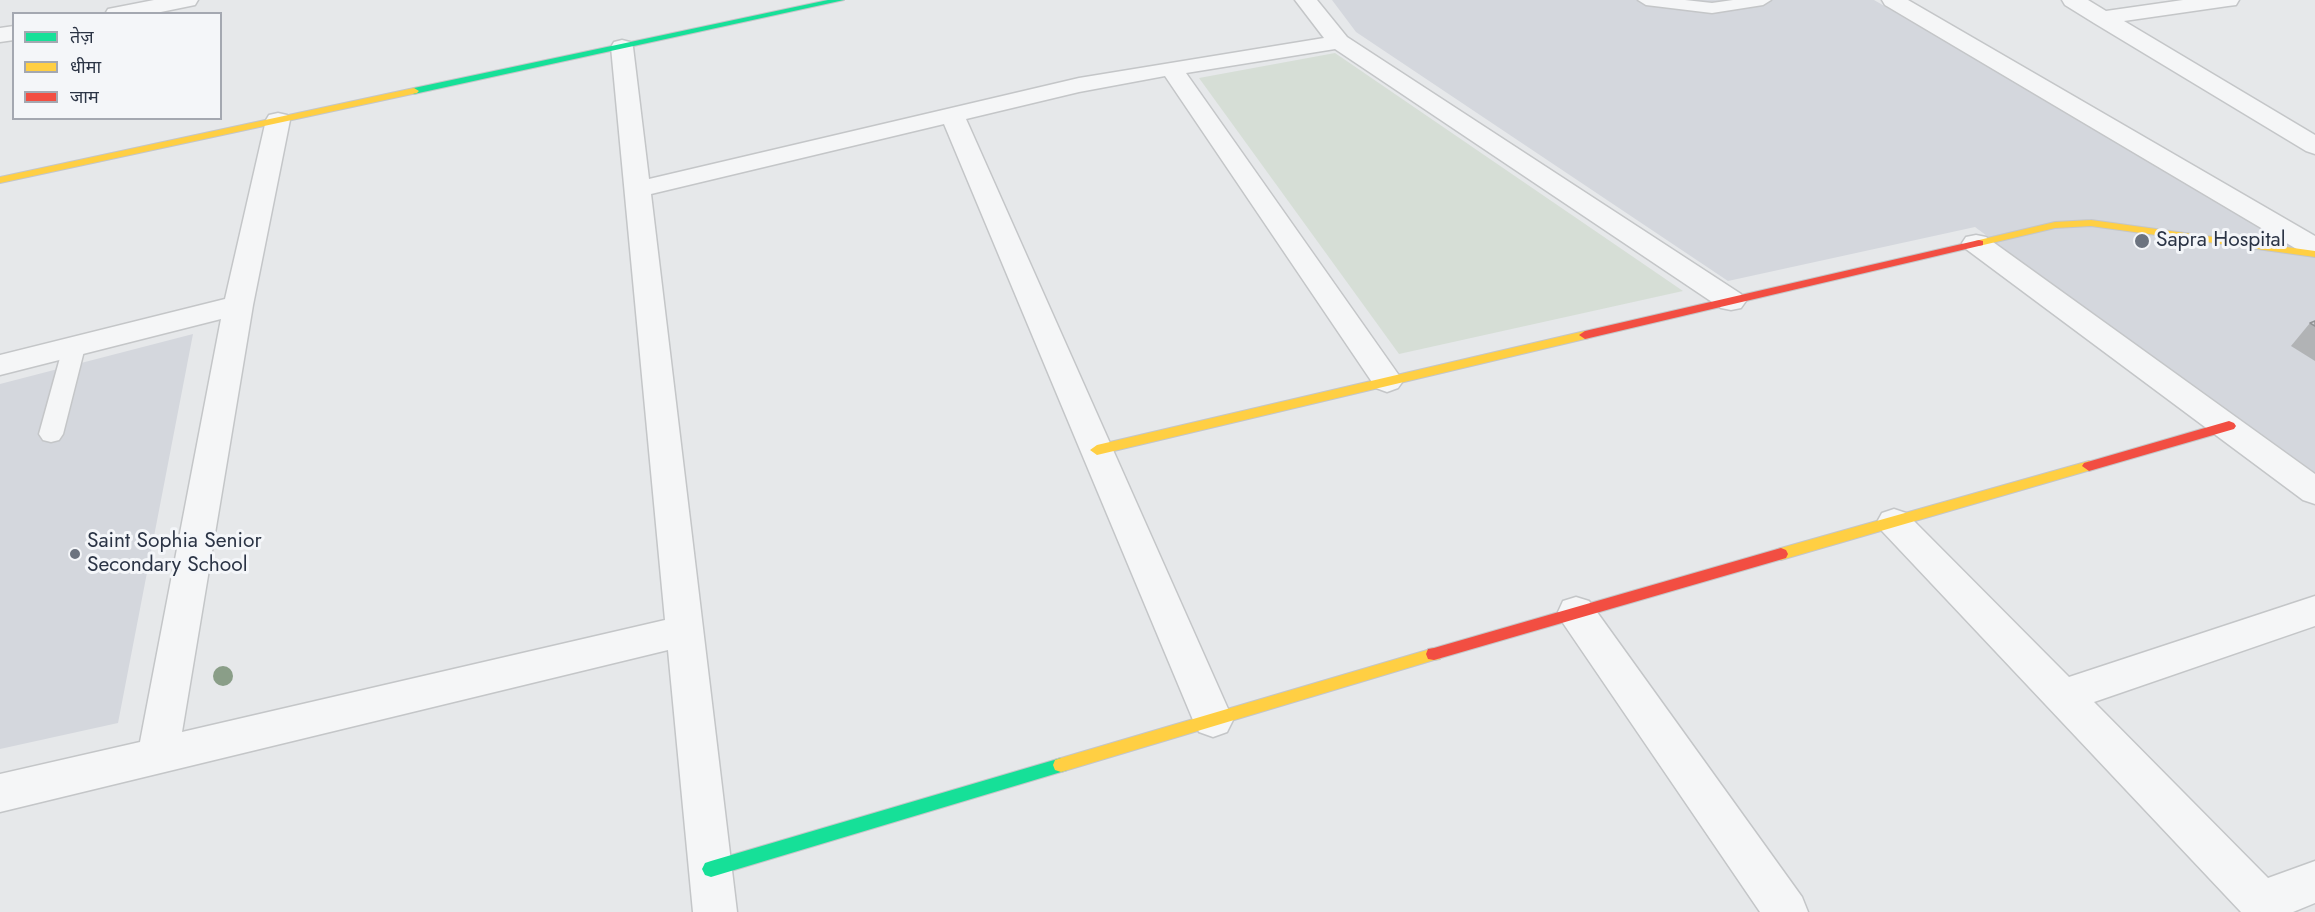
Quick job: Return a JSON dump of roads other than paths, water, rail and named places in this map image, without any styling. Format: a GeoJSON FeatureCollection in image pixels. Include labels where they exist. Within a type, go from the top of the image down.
{"type":"FeatureCollection","features":[{"type":"Feature","properties":{"kind":"street"},"geometry":{"type":"LineString","coordinates":[[126,12],[188,0]]}},
{"type":"Feature","properties":{"kind":"street"},"geometry":{"type":"LineString","coordinates":[[0,180],[622,47],[785,6],[840,0]]}},
{"type":"Feature","properties":{"kind":"street"},"geometry":{"type":"LineString","coordinates":[[1306,0],[1340,42],[1731,301]]}},
{"type":"Feature","properties":{"kind":"street"},"geometry":{"type":"LineString","coordinates":[[1893,0],[2315,248]]}},
{"type":"Feature","properties":{"kind":"street"},"geometry":{"type":"LineString","coordinates":[[2073,0],[2315,146]]}},
{"type":"Feature","properties":{"kind":"street"},"geometry":{"type":"LineString","coordinates":[[2102,18],[2228,0]]}},
{"type":"Feature","properties":{"kind":"street"},"geometry":{"type":"LineString","coordinates":[[638,189],[1079,85],[1171,68],[1340,42]]}},
{"type":"Feature","properties":{"kind":"street"},"geometry":{"type":"LineString","coordinates":[[622,47],[715,912]]}},
{"type":"Feature","properties":{"kind":"street"},"geometry":{"type":"LineString","coordinates":[[1171,68],[1387,381]]}},
{"type":"Feature","properties":{"kind":"street"},"geometry":{"type":"LineString","coordinates":[[952,114],[1214,720]]}},
{"type":"Feature","properties":{"kind":"street"},"geometry":{"type":"LineString","coordinates":[[158,756],[238,305],[278,120]]}},
{"type":"Feature","properties":{"kind":"street"},"geometry":{"type":"LineString","coordinates":[[1097,450],[2055,225],[2091,224],[2315,254]]}},
{"type":"Feature","properties":{"kind":"street"},"geometry":{"type":"LineString","coordinates":[[1976,243],[2315,491]]}},
{"type":"Feature","properties":{"kind":"street"},"geometry":{"type":"LineString","coordinates":[[0,365],[238,305]]}},
{"type":"Feature","properties":{"kind":"street"},"geometry":{"type":"LineString","coordinates":[[711,869],[1576,612],[2229,426]]}},
{"type":"Feature","properties":{"kind":"street"},"geometry":{"type":"LineString","coordinates":[[1894,522],[2266,907],[2315,882]]}},
{"type":"Feature","properties":{"kind":"street"},"geometry":{"type":"LineString","coordinates":[[2062,696],[2315,611]]}},
{"type":"Feature","properties":{"kind":"street"},"geometry":{"type":"LineString","coordinates":[[1576,612],[1786,912]]}},
{"type":"Feature","properties":{"kind":"street"},"geometry":{"type":"LineString","coordinates":[[0,793],[685,631]]}},
{"type":"Feature","properties":{"kind":"lane"},"geometry":{"type":"LineString","coordinates":[[1646,0],[1712,8],[1763,0]]}},
{"type":"Feature","properties":{"kind":"lane"},"geometry":{"type":"LineString","coordinates":[[51,434],[74,346]]}},
{"type":"Feature","properties":{"kind":"place","name":"Sapra Hospital"},"geometry":{"type":"Point","coordinates":[2142,241]}},
{"type":"Feature","properties":{"kind":"place","name":"Saint Sophia Senior Secondary School"},"geometry":{"type":"Point","coordinates":[75,554]}}]}
